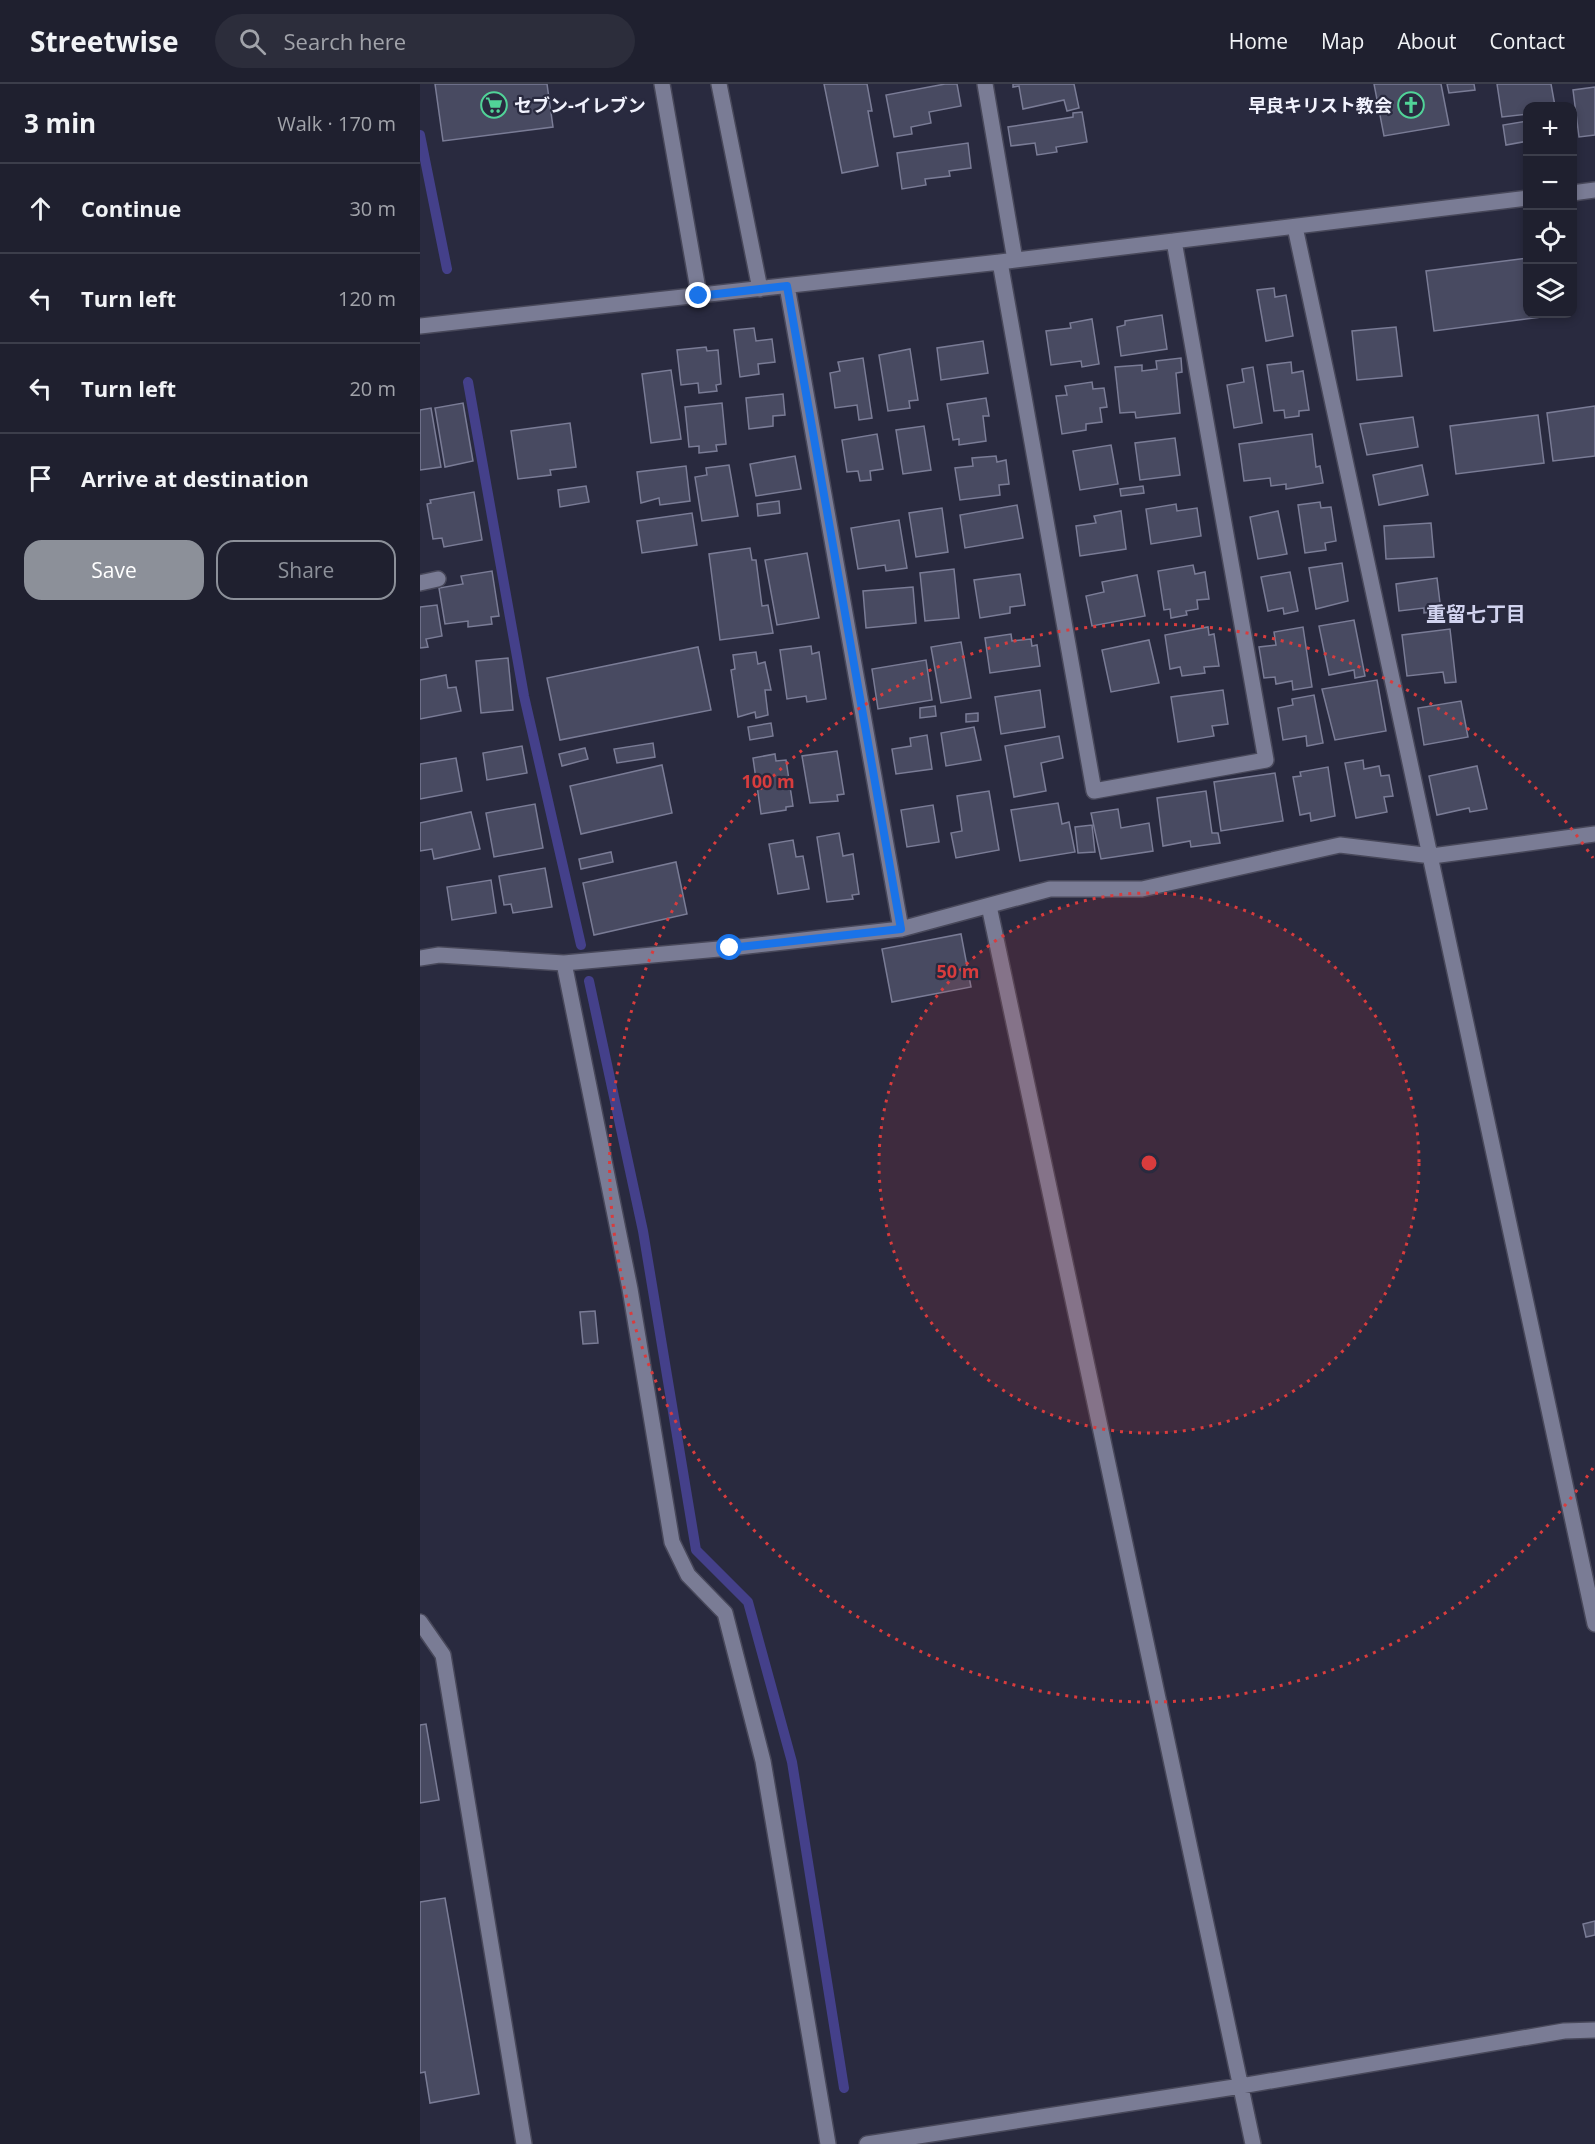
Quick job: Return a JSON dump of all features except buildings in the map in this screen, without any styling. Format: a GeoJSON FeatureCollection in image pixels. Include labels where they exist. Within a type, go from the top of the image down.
{"type":"FeatureCollection","features":[{"type":"Feature","properties":{"kind":"street"},"geometry":{"type":"LineString","coordinates":[[662,84],[699,296]]}},
{"type":"Feature","properties":{"kind":"street"},"geometry":{"type":"LineString","coordinates":[[719,84],[760,289]]}},
{"type":"Feature","properties":{"kind":"street"},"geometry":{"type":"LineString","coordinates":[[985,84],[1008,261],[1094,791],[1266,760],[1174,241]]}},
{"type":"Feature","properties":{"kind":"street"},"geometry":{"type":"LineString","coordinates":[[1577,192],[1595,190]]}},
{"type":"Feature","properties":{"kind":"street"},"geometry":{"type":"LineString","coordinates":[[420,326],[1008,261],[1523,198]]}},
{"type":"Feature","properties":{"kind":"street"},"geometry":{"type":"LineString","coordinates":[[1295,227],[1432,856],[1595,1624]]}},
{"type":"Feature","properties":{"kind":"street"},"geometry":{"type":"LineString","coordinates":[[787,286],[901,929]]}},
{"type":"Feature","properties":{"kind":"street"},"geometry":{"type":"LineString","coordinates":[[420,583],[438,579]]}},
{"type":"Feature","properties":{"kind":"street"},"geometry":{"type":"LineString","coordinates":[[420,957],[439,954],[564,963],[901,929],[1050,889],[1142,889],[1340,845],[1432,856],[1595,834]]}},
{"type":"Feature","properties":{"kind":"street"},"geometry":{"type":"LineString","coordinates":[[989,906],[1253,2144]]}},
{"type":"Feature","properties":{"kind":"street"},"geometry":{"type":"LineString","coordinates":[[564,963],[630,1289],[672,1542],[688,1575],[725,1613],[764,1761],[828,2144]]}},
{"type":"Feature","properties":{"kind":"street"},"geometry":{"type":"LineString","coordinates":[[1579,1547],[1595,1544]]}},
{"type":"Feature","properties":{"kind":"street"},"geometry":{"type":"LineString","coordinates":[[420,1622],[443,1655],[524,2144]]}},
{"type":"Feature","properties":{"kind":"street"},"geometry":{"type":"LineString","coordinates":[[867,2144],[1241,2086],[1564,2031],[1595,2030]]}},
{"type":"Feature","properties":{"kind":"waterway"},"geometry":{"type":"LineString","coordinates":[[420,135],[447,269]]}},
{"type":"Feature","properties":{"kind":"waterway"},"geometry":{"type":"LineString","coordinates":[[468,382],[524,696],[581,945]]}},
{"type":"Feature","properties":{"kind":"waterway"},"geometry":{"type":"LineString","coordinates":[[589,981],[643,1231],[696,1550],[748,1602],[792,1762],[844,2088]]}},
{"type":"Feature","properties":{"kind":"place","name":"セブン-イレブン"},"geometry":{"type":"Point","coordinates":[494,105]}},
{"type":"Feature","properties":{"kind":"place","name":"早良キリスト教会"},"geometry":{"type":"Point","coordinates":[1411,105]}},
{"type":"Feature","properties":{"kind":"district","name":"重留七丁目"},"geometry":{"type":"Point","coordinates":[1476,613]}},
{"type":"Feature","properties":{"kind":"route"},"geometry":{"type":"LineString","coordinates":[[699,296],[787,286],[901,929],[730,948]]}}]}
